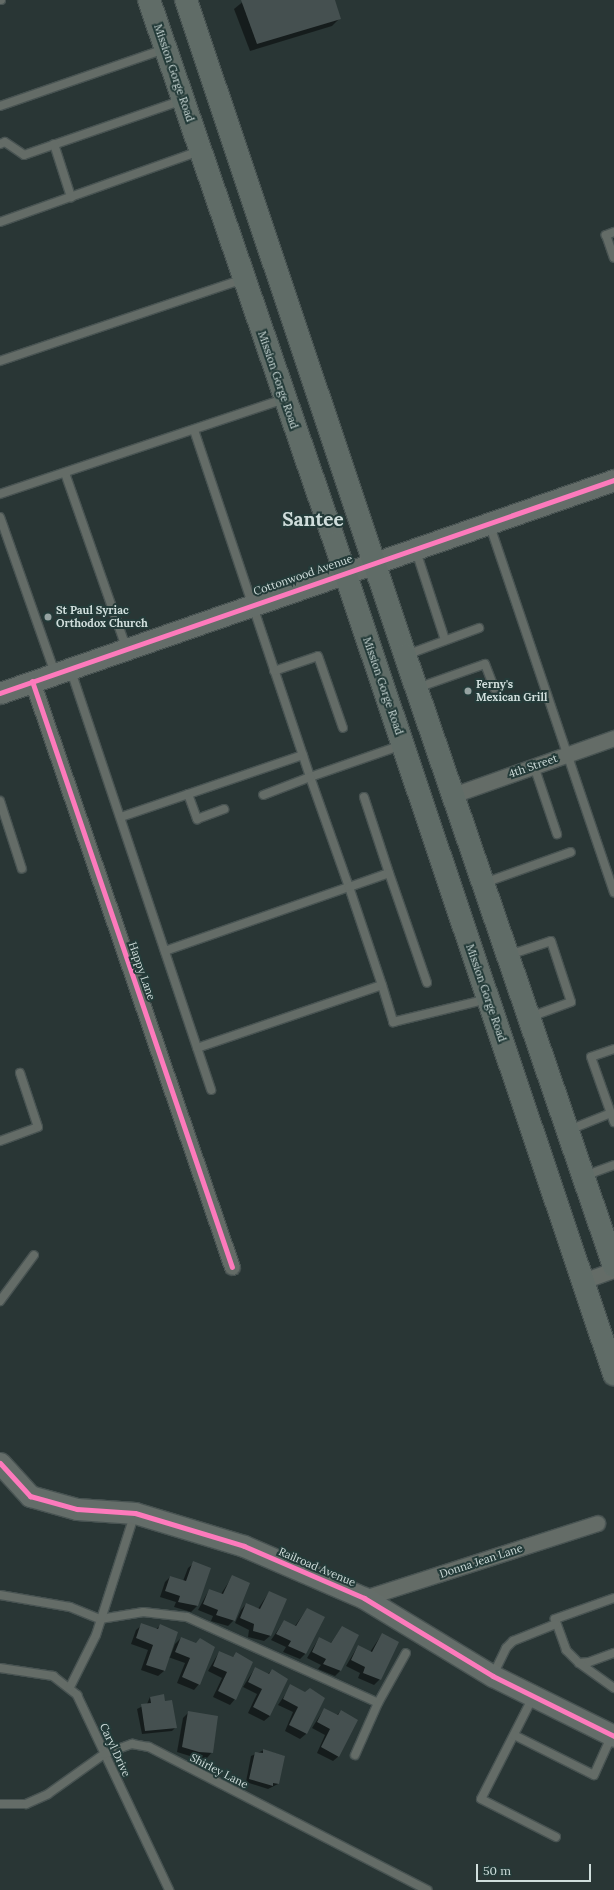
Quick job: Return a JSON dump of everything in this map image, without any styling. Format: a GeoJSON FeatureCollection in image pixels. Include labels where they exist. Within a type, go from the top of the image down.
{"type":"FeatureCollection","features":[{"type":"Feature","properties":{"kind":"main road","name":"Mission Gorge Road"},"geometry":{"type":"LineString","coordinates":[[149,0],[403,745],[614,1374]]}},
{"type":"Feature","properties":{"kind":"main road"},"geometry":{"type":"LineString","coordinates":[[186,0],[405,655],[614,1266]]}},
{"type":"Feature","properties":{"kind":"street","name":"Cottonwood Avenue"},"geometry":{"type":"LineString","coordinates":[[0,693],[126,647],[614,480]]}},
{"type":"Feature","properties":{"kind":"street","name":"Happy Lane"},"geometry":{"type":"LineString","coordinates":[[32,681],[232,1267]]}},
{"type":"Feature","properties":{"kind":"street","name":"4th Street"},"geometry":{"type":"LineString","coordinates":[[453,795],[614,738]]}},
{"type":"Feature","properties":{"kind":"street"},"geometry":{"type":"LineString","coordinates":[[583,1280],[614,1270]]}},
{"type":"Feature","properties":{"kind":"street","name":"Railroad Avenue"},"geometry":{"type":"LineString","coordinates":[[0,1462],[30,1496],[77,1509],[135,1513],[244,1546],[364,1598],[493,1676],[613,1736]]}},
{"type":"Feature","properties":{"kind":"street","name":"Donna Jean Lane"},"geometry":{"type":"LineString","coordinates":[[364,1598],[597,1523]]}},
{"type":"Feature","properties":{"kind":"lane"},"geometry":{"type":"LineString","coordinates":[[0,106],[166,49]]}},
{"type":"Feature","properties":{"kind":"lane"},"geometry":{"type":"LineString","coordinates":[[0,144],[5,142],[24,154],[183,100]]}},
{"type":"Feature","properties":{"kind":"lane"},"geometry":{"type":"LineString","coordinates":[[54,144],[71,196]]}},
{"type":"Feature","properties":{"kind":"lane"},"geometry":{"type":"LineString","coordinates":[[0,222],[200,151]]}},
{"type":"Feature","properties":{"kind":"lane"},"geometry":{"type":"LineString","coordinates":[[614,232],[606,235],[614,258]]}},
{"type":"Feature","properties":{"kind":"lane"},"geometry":{"type":"LineString","coordinates":[[0,361],[243,279]]}},
{"type":"Feature","properties":{"kind":"lane"},"geometry":{"type":"LineString","coordinates":[[0,494],[285,399]]}},
{"type":"Feature","properties":{"kind":"lane"},"geometry":{"type":"LineString","coordinates":[[194,430],[253,603],[274,671],[382,985],[393,1022],[488,998]]}},
{"type":"Feature","properties":{"kind":"lane"},"geometry":{"type":"LineString","coordinates":[[65,473],[126,647]]}},
{"type":"Feature","properties":{"kind":"lane"},"geometry":{"type":"LineString","coordinates":[[0,517],[121,817],[211,1090]]}},
{"type":"Feature","properties":{"kind":"lane"},"geometry":{"type":"LineString","coordinates":[[488,523],[614,892]]}},
{"type":"Feature","properties":{"kind":"lane"},"geometry":{"type":"LineString","coordinates":[[415,548],[445,640]]}},
{"type":"Feature","properties":{"kind":"lane"},"geometry":{"type":"LineString","coordinates":[[405,655],[479,628]]}},
{"type":"Feature","properties":{"kind":"lane"},"geometry":{"type":"LineString","coordinates":[[274,671],[318,656],[343,728]]}},
{"type":"Feature","properties":{"kind":"lane"},"geometry":{"type":"LineString","coordinates":[[417,688],[485,664],[494,688]]}},
{"type":"Feature","properties":{"kind":"lane"},"geometry":{"type":"LineString","coordinates":[[263,795],[403,745]]}},
{"type":"Feature","properties":{"kind":"lane"},"geometry":{"type":"LineString","coordinates":[[121,817],[303,755]]}},
{"type":"Feature","properties":{"kind":"lane"},"geometry":{"type":"LineString","coordinates":[[534,766],[557,834]]}},
{"type":"Feature","properties":{"kind":"lane"},"geometry":{"type":"LineString","coordinates":[[188,794],[197,819],[224,809]]}},
{"type":"Feature","properties":{"kind":"lane"},"geometry":{"type":"LineString","coordinates":[[364,797],[427,983]]}},
{"type":"Feature","properties":{"kind":"lane"},"geometry":{"type":"LineString","coordinates":[[0,801],[22,869]]}},
{"type":"Feature","properties":{"kind":"lane"},"geometry":{"type":"LineString","coordinates":[[484,884],[571,852]]}},
{"type":"Feature","properties":{"kind":"lane"},"geometry":{"type":"LineString","coordinates":[[165,951],[389,873]]}},
{"type":"Feature","properties":{"kind":"lane"},"geometry":{"type":"LineString","coordinates":[[508,955],[551,941],[571,1002],[529,1018]]}},
{"type":"Feature","properties":{"kind":"lane"},"geometry":{"type":"LineString","coordinates":[[197,1048],[382,985]]}},
{"type":"Feature","properties":{"kind":"lane"},"geometry":{"type":"LineString","coordinates":[[614,1049],[591,1057],[614,1122]]}},
{"type":"Feature","properties":{"kind":"lane"},"geometry":{"type":"LineString","coordinates":[[0,1141],[38,1127],[20,1074]]}},
{"type":"Feature","properties":{"kind":"lane"},"geometry":{"type":"LineString","coordinates":[[567,1130],[611,1113]]}},
{"type":"Feature","properties":{"kind":"lane"},"geometry":{"type":"LineString","coordinates":[[584,1176],[614,1165]]}},
{"type":"Feature","properties":{"kind":"lane"},"geometry":{"type":"LineString","coordinates":[[0,1301],[34,1255]]}},
{"type":"Feature","properties":{"kind":"lane"},"geometry":{"type":"LineString","coordinates":[[70,1687],[96,1635],[135,1513]]}},
{"type":"Feature","properties":{"kind":"lane"},"geometry":{"type":"LineString","coordinates":[[0,1595],[70,1607],[100,1619],[143,1612],[187,1617],[378,1703]]}},
{"type":"Feature","properties":{"kind":"lane"},"geometry":{"type":"LineString","coordinates":[[614,1598],[555,1619],[566,1650],[579,1663],[614,1688]]}},
{"type":"Feature","properties":{"kind":"lane"},"geometry":{"type":"LineString","coordinates":[[493,1676],[506,1648],[513,1641],[556,1624]]}},
{"type":"Feature","properties":{"kind":"lane"},"geometry":{"type":"LineString","coordinates":[[355,1755],[378,1703],[406,1653]]}},
{"type":"Feature","properties":{"kind":"lane"},"geometry":{"type":"LineString","coordinates":[[579,1663],[589,1662],[614,1653]]}},
{"type":"Feature","properties":{"kind":"lane","name":"Caryl Drive"},"geometry":{"type":"LineString","coordinates":[[0,1668],[53,1676],[70,1687],[77,1695],[169,1890]]}},
{"type":"Feature","properties":{"kind":"lane"},"geometry":{"type":"LineString","coordinates":[[534,1696],[481,1799],[556,1837]]}},
{"type":"Feature","properties":{"kind":"lane"},"geometry":{"type":"LineString","coordinates":[[514,1735],[594,1775],[613,1736]]}},
{"type":"Feature","properties":{"kind":"lane","name":"Shirley Lane"},"geometry":{"type":"LineString","coordinates":[[0,1804],[26,1804],[48,1794],[104,1754],[132,1744],[149,1747],[427,1890]]}},
{"type":"Feature","properties":{"kind":"building"},"geometry":{"type":"Polygon","coordinates":[[[241,0],[335,0],[341,19],[257,44],[241,0]]]}},
{"type":"Feature","properties":{"kind":"building"},"geometry":{"type":"Polygon","coordinates":[[[193,1561],[211,1568],[198,1606],[178,1602],[180,1596],[165,1591],[170,1576],[186,1581],[193,1561]]]}},
{"type":"Feature","properties":{"kind":"building"},"geometry":{"type":"Polygon","coordinates":[[[232,1575],[250,1583],[235,1621],[216,1615],[218,1610],[203,1604],[209,1589],[223,1594],[232,1575]]]}},
{"type":"Feature","properties":{"kind":"building"},"geometry":{"type":"Polygon","coordinates":[[[269,1591],[287,1599],[271,1636],[253,1631],[254,1624],[240,1618],[246,1603],[260,1609],[269,1591]]]}},
{"type":"Feature","properties":{"kind":"building"},"geometry":{"type":"Polygon","coordinates":[[[307,1608],[325,1617],[306,1654],[288,1646],[291,1641],[276,1634],[284,1620],[296,1626],[307,1608]]]}},
{"type":"Feature","properties":{"kind":"building"},"geometry":{"type":"Polygon","coordinates":[[[141,1623],[158,1629],[160,1624],[178,1632],[165,1671],[146,1665],[153,1645],[136,1638],[141,1623]]]}},
{"type":"Feature","properties":{"kind":"building"},"geometry":{"type":"Polygon","coordinates":[[[342,1626],[359,1635],[341,1671],[323,1664],[326,1659],[312,1652],[319,1637],[331,1643],[342,1626]]]}},
{"type":"Feature","properties":{"kind":"building"},"geometry":{"type":"Polygon","coordinates":[[[382,1633],[399,1642],[381,1680],[363,1673],[365,1667],[351,1660],[358,1645],[372,1652],[382,1633]]]}},
{"type":"Feature","properties":{"kind":"building"},"geometry":{"type":"Polygon","coordinates":[[[181,1637],[196,1643],[200,1638],[215,1647],[200,1685],[182,1677],[190,1658],[175,1652],[181,1637]]]}},
{"type":"Feature","properties":{"kind":"building"},"geometry":{"type":"Polygon","coordinates":[[[219,1651],[233,1657],[236,1652],[253,1662],[236,1700],[218,1691],[227,1672],[213,1666],[219,1651]]]}},
{"type":"Feature","properties":{"kind":"building"},"geometry":{"type":"Polygon","coordinates":[[[255,1667],[269,1674],[272,1669],[288,1679],[270,1716],[253,1707],[262,1689],[248,1682],[255,1667]]]}},
{"type":"Feature","properties":{"kind":"building"},"geometry":{"type":"Polygon","coordinates":[[[290,1684],[305,1692],[310,1688],[325,1698],[307,1734],[289,1725],[298,1707],[283,1699],[290,1684]]]}},
{"type":"Feature","properties":{"kind":"building"},"geometry":{"type":"Polygon","coordinates":[[[164,1694],[165,1701],[172,1700],[177,1728],[145,1731],[141,1704],[151,1703],[150,1697],[164,1694]]]}},
{"type":"Feature","properties":{"kind":"building"},"geometry":{"type":"Polygon","coordinates":[[[324,1708],[338,1715],[341,1710],[358,1720],[339,1757],[321,1747],[330,1729],[317,1722],[324,1708]]]}},
{"type":"Feature","properties":{"kind":"building"},"geometry":{"type":"Polygon","coordinates":[[[188,1711],[218,1716],[213,1753],[199,1752],[182,1747],[188,1711]]]}},
{"type":"Feature","properties":{"kind":"building"},"geometry":{"type":"Polygon","coordinates":[[[263,1749],[285,1756],[279,1784],[273,1783],[273,1786],[249,1779],[255,1752],[263,1753],[263,1749]]]}},
{"type":"Feature","properties":{"kind":"cycle path"},"geometry":{"type":"LineString","coordinates":[[0,693],[614,480]]}},
{"type":"Feature","properties":{"kind":"cycle path"},"geometry":{"type":"LineString","coordinates":[[32,681],[232,1267]]}},
{"type":"Feature","properties":{"kind":"cycle path"},"geometry":{"type":"LineString","coordinates":[[0,1463],[30,1496],[77,1509],[135,1513],[244,1546],[364,1598],[493,1676],[614,1736]]}},
{"type":"Feature","properties":{"kind":"place","name":"St Paul Syriac Orthodox Church"},"geometry":{"type":"Point","coordinates":[48,617]}},
{"type":"Feature","properties":{"kind":"place","name":"Ferny's Mexican Grill"},"geometry":{"type":"Point","coordinates":[468,691]}},
{"type":"Feature","properties":{"kind":"district","name":"Santee"},"geometry":{"type":"Point","coordinates":[313,520]}}]}
